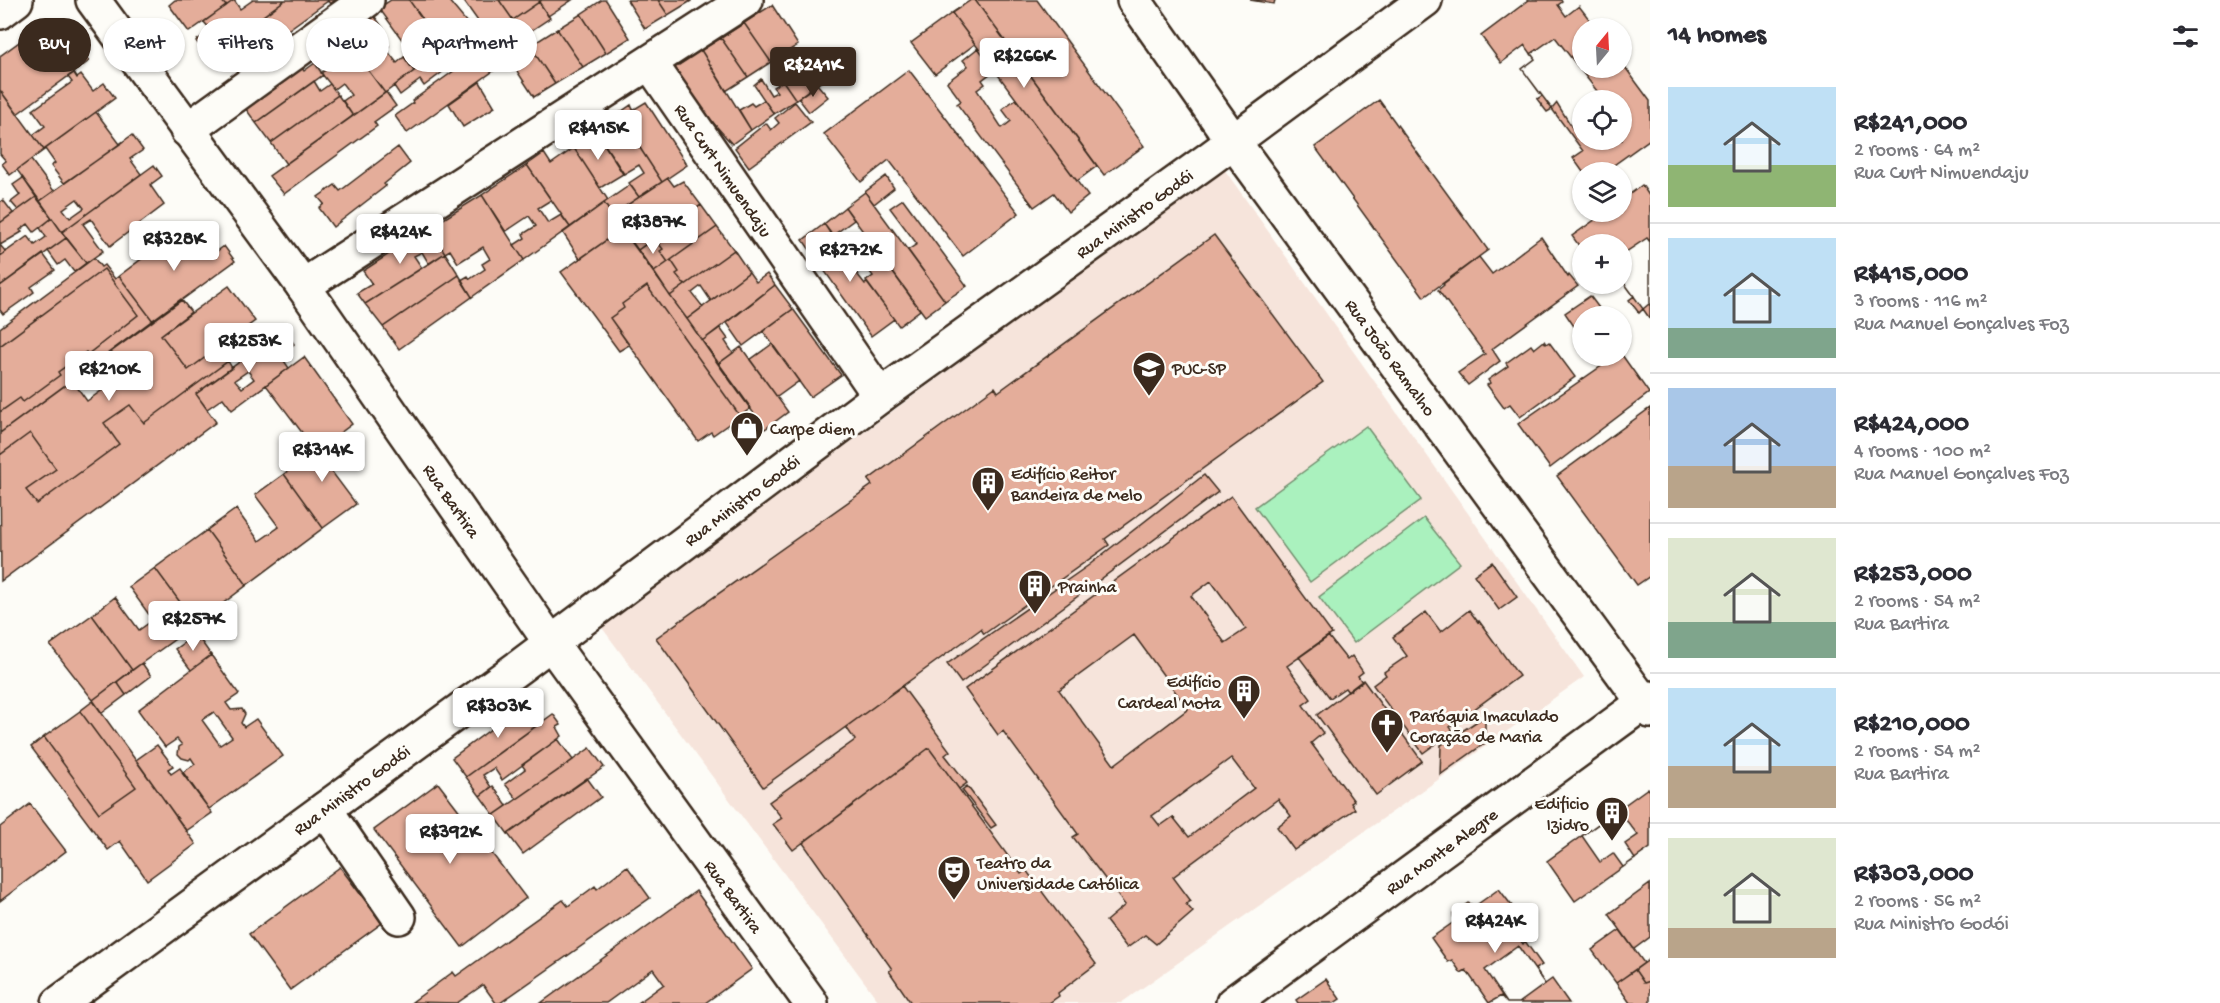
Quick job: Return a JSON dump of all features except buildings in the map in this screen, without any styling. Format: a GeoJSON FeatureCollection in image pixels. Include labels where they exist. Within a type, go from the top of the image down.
{"type":"FeatureCollection","features":[{"type":"Feature","properties":{"kind":"street"},"geometry":{"type":"LineString","coordinates":[[0,12],[16,0]]}},
{"type":"Feature","properties":{"kind":"street","name":"Rua Bartira"},"geometry":{"type":"LineString","coordinates":[[93,0],[303,286],[551,643],[811,1003]]}},
{"type":"Feature","properties":{"kind":"street"},"geometry":{"type":"LineString","coordinates":[[187,129],[367,0]]}},
{"type":"Feature","properties":{"kind":"street"},"geometry":{"type":"LineString","coordinates":[[303,286],[746,0]]}},
{"type":"Feature","properties":{"kind":"street","name":"Rua João Ramalho"},"geometry":{"type":"LineString","coordinates":[[1134,0],[1233,141],[1648,704]]}},
{"type":"Feature","properties":{"kind":"street","name":"Rua Ministro Godói"},"geometry":{"type":"LineString","coordinates":[[59,1003],[551,643],[880,396],[1425,0]]}},
{"type":"Feature","properties":{"kind":"street","name":"Rua Curt Nimuendaju"},"geometry":{"type":"LineString","coordinates":[[650,63],[880,396]]}},
{"type":"Feature","properties":{"kind":"street","name":"Rua Monte Alegre"},"geometry":{"type":"LineString","coordinates":[[1233,1003],[1648,704]]}},
{"type":"Feature","properties":{"kind":"street"},"geometry":{"type":"LineString","coordinates":[[325,809],[399,917]]}},
{"type":"Feature","properties":{"kind":"shaded area","name":"PUC-SP"},"geometry":{"type":"Polygon","coordinates":[[[1224,169],[1584,677],[1121,1003],[880,1003],[600,625],[1224,169]]]}},
{"type":"Feature","properties":{"kind":"green space"},"geometry":{"type":"Polygon","coordinates":[[[1366,426],[1421,500],[1310,582],[1255,507],[1366,426]]]}},
{"type":"Feature","properties":{"kind":"green space"},"geometry":{"type":"Polygon","coordinates":[[[1424,518],[1460,563],[1354,643],[1319,597],[1424,518]]]}},
{"type":"Feature","properties":{"kind":"place","name":"PUC-SP"},"geometry":{"type":"Point","coordinates":[1149,397]}},
{"type":"Feature","properties":{"kind":"place","name":"Carpe diem"},"geometry":{"type":"Point","coordinates":[747,457]}},
{"type":"Feature","properties":{"kind":"place","name":"Edifício Reitor Bandeira de Melo"},"geometry":{"type":"Point","coordinates":[988,512]}},
{"type":"Feature","properties":{"kind":"place","name":"Prainha"},"geometry":{"type":"Point","coordinates":[1035,615]}},
{"type":"Feature","properties":{"kind":"place","name":"Edifício Cardeal Mota"},"geometry":{"type":"Point","coordinates":[1244,720]}},
{"type":"Feature","properties":{"kind":"place","name":"Paróquia Imaculado Coração de Maria"},"geometry":{"type":"Point","coordinates":[1387,754]}},
{"type":"Feature","properties":{"kind":"place","name":"Edificio Izidro"},"geometry":{"type":"Point","coordinates":[1612,842]}},
{"type":"Feature","properties":{"kind":"place","name":"Teatro da Universidade Católica"},"geometry":{"type":"Point","coordinates":[954,901]}}]}
